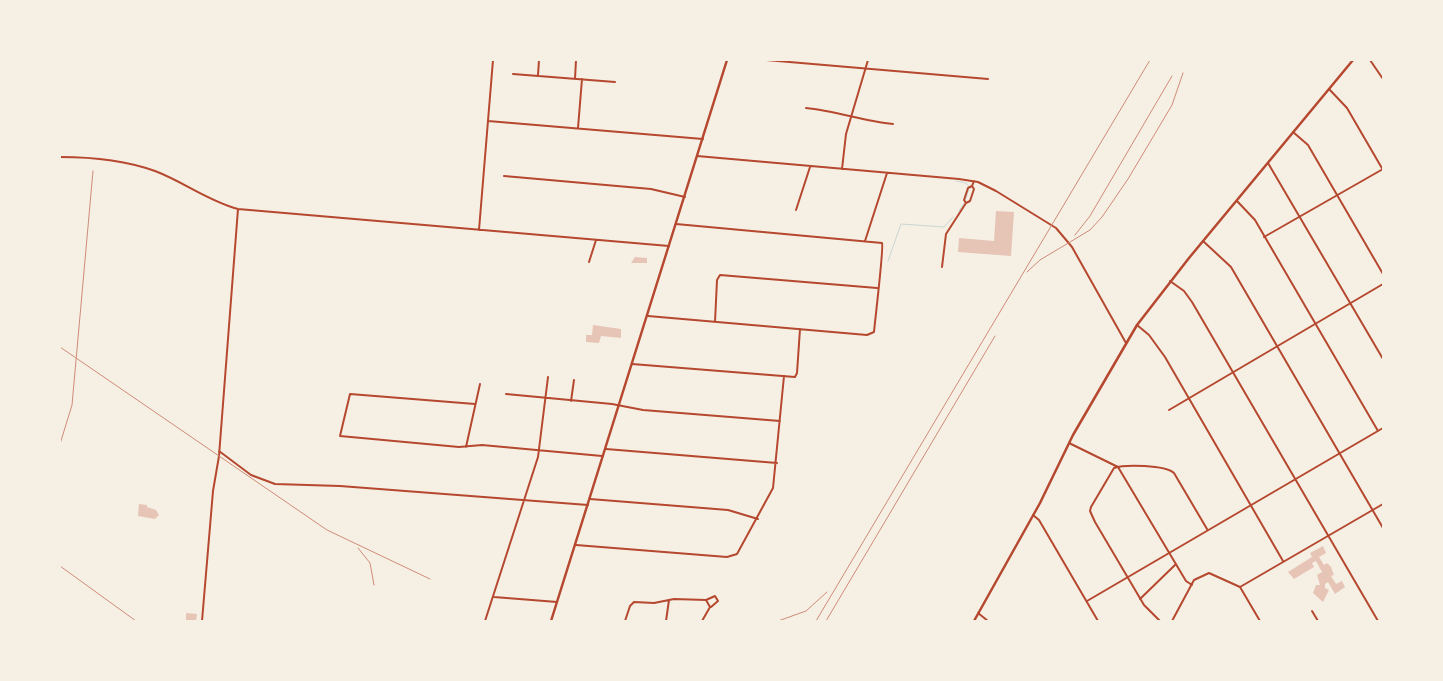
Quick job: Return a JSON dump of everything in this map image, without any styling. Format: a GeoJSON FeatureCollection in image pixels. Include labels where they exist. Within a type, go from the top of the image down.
{"type":"FeatureCollection","features":[{"type":"Feature","properties":{"kind":"main road"},"geometry":{"type":"LineString","coordinates":[[551,621],[727,60]]}},
{"type":"Feature","properties":{"kind":"main road"},"geometry":{"type":"LineString","coordinates":[[974,621],[1033,515],[1069,443],[1126,342],[1170,281],[1353,60]]}},
{"type":"Feature","properties":{"kind":"street"},"geometry":{"type":"LineString","coordinates":[[479,230],[493,60]]}},
{"type":"Feature","properties":{"kind":"street"},"geometry":{"type":"LineString","coordinates":[[538,76],[539,60]]}},
{"type":"Feature","properties":{"kind":"street"},"geometry":{"type":"LineString","coordinates":[[575,79],[576,60]]}},
{"type":"Feature","properties":{"kind":"street"},"geometry":{"type":"LineString","coordinates":[[766,60],[988,79]]}},
{"type":"Feature","properties":{"kind":"street"},"geometry":{"type":"LineString","coordinates":[[842,169],[844,144],[868,60]]}},
{"type":"Feature","properties":{"kind":"street"},"geometry":{"type":"LineString","coordinates":[[1370,60],[1383,79]]}},
{"type":"Feature","properties":{"kind":"street"},"geometry":{"type":"LineString","coordinates":[[513,74],[615,82]]}},
{"type":"Feature","properties":{"kind":"street"},"geometry":{"type":"LineString","coordinates":[[578,128],[582,79]]}},
{"type":"Feature","properties":{"kind":"street"},"geometry":{"type":"LineString","coordinates":[[1264,237],[1383,169],[1346,107],[1329,89]]}},
{"type":"Feature","properties":{"kind":"street"},"geometry":{"type":"LineString","coordinates":[[806,108],[828,110],[893,124]]}},
{"type":"Feature","properties":{"kind":"street"},"geometry":{"type":"LineString","coordinates":[[488,121],[702,139]]}},
{"type":"Feature","properties":{"kind":"street"},"geometry":{"type":"LineString","coordinates":[[1294,132],[1308,145],[1383,274]]}},
{"type":"Feature","properties":{"kind":"street"},"geometry":{"type":"LineString","coordinates":[[697,156],[974,181],[996,191],[1061,233],[1072,247],[1126,342]]}},
{"type":"Feature","properties":{"kind":"street"},"geometry":{"type":"LineString","coordinates":[[60,157],[144,168],[167,176],[214,202],[238,209],[669,246]]}},
{"type":"Feature","properties":{"kind":"street"},"geometry":{"type":"LineString","coordinates":[[1268,163],[1383,359]]}},
{"type":"Feature","properties":{"kind":"street"},"geometry":{"type":"LineString","coordinates":[[796,210],[810,167]]}},
{"type":"Feature","properties":{"kind":"street"},"geometry":{"type":"LineString","coordinates":[[865,241],[887,173]]}},
{"type":"Feature","properties":{"kind":"street"},"geometry":{"type":"LineString","coordinates":[[504,176],[651,189],[685,197]]}},
{"type":"Feature","properties":{"kind":"street"},"geometry":{"type":"LineString","coordinates":[[966,203],[964,200],[968,188],[972,186],[974,181]]}},
{"type":"Feature","properties":{"kind":"street"},"geometry":{"type":"LineString","coordinates":[[942,267],[946,234],[966,203],[970,200],[974,189],[972,186]]}},
{"type":"Feature","properties":{"kind":"street"},"geometry":{"type":"LineString","coordinates":[[1236,201],[1250,214],[1378,431]]}},
{"type":"Feature","properties":{"kind":"street"},"geometry":{"type":"LineString","coordinates":[[202,621],[213,490],[219,450],[238,209]]}},
{"type":"Feature","properties":{"kind":"street"},"geometry":{"type":"LineString","coordinates":[[648,316],[872,335],[874,332],[883,246],[879,242],[676,224]]}},
{"type":"Feature","properties":{"kind":"street"},"geometry":{"type":"LineString","coordinates":[[589,262],[596,240]]}},
{"type":"Feature","properties":{"kind":"street"},"geometry":{"type":"LineString","coordinates":[[1203,241],[1229,264],[1383,528]]}},
{"type":"Feature","properties":{"kind":"street"},"geometry":{"type":"LineString","coordinates":[[715,322],[718,276],[878,288]]}},
{"type":"Feature","properties":{"kind":"street"},"geometry":{"type":"LineString","coordinates":[[1170,281],[1190,299],[1378,621]]}},
{"type":"Feature","properties":{"kind":"street"},"geometry":{"type":"LineString","coordinates":[[1169,410],[1383,284]]}},
{"type":"Feature","properties":{"kind":"street"},"geometry":{"type":"LineString","coordinates":[[1137,326],[1152,337],[1283,561]]}},
{"type":"Feature","properties":{"kind":"street"},"geometry":{"type":"LineString","coordinates":[[632,364],[796,376],[800,329]]}},
{"type":"Feature","properties":{"kind":"street"},"geometry":{"type":"LineString","coordinates":[[575,545],[730,557],[738,552],[772,494],[777,463],[784,376]]}},
{"type":"Feature","properties":{"kind":"street"},"geometry":{"type":"LineString","coordinates":[[486,621],[539,451],[548,377]]}},
{"type":"Feature","properties":{"kind":"street"},"geometry":{"type":"LineString","coordinates":[[571,401],[574,380]]}},
{"type":"Feature","properties":{"kind":"street"},"geometry":{"type":"LineString","coordinates":[[466,447],[480,384]]}},
{"type":"Feature","properties":{"kind":"street"},"geometry":{"type":"LineString","coordinates":[[475,404],[350,394],[342,424],[341,437],[466,447],[482,445],[603,456]]}},
{"type":"Feature","properties":{"kind":"street"},"geometry":{"type":"LineString","coordinates":[[506,394],[780,421]]}},
{"type":"Feature","properties":{"kind":"street"},"geometry":{"type":"LineString","coordinates":[[1087,601],[1383,428]]}},
{"type":"Feature","properties":{"kind":"street"},"geometry":{"type":"LineString","coordinates":[[1069,443],[1118,467],[1166,469],[1172,471],[1207,530]]}},
{"type":"Feature","properties":{"kind":"street"},"geometry":{"type":"LineString","coordinates":[[606,448],[777,463]]}},
{"type":"Feature","properties":{"kind":"street"},"geometry":{"type":"LineString","coordinates":[[219,450],[251,475],[270,483],[340,486],[588,505]]}},
{"type":"Feature","properties":{"kind":"street"},"geometry":{"type":"LineString","coordinates":[[1118,467],[1186,581],[1192,585]]}},
{"type":"Feature","properties":{"kind":"street"},"geometry":{"type":"LineString","coordinates":[[1118,467],[1111,470],[1090,512],[1140,599],[1160,621]]}},
{"type":"Feature","properties":{"kind":"street"},"geometry":{"type":"LineString","coordinates":[[590,498],[728,510],[758,519]]}},
{"type":"Feature","properties":{"kind":"street"},"geometry":{"type":"LineString","coordinates":[[1240,587],[1383,504]]}},
{"type":"Feature","properties":{"kind":"street"},"geometry":{"type":"LineString","coordinates":[[1033,515],[1038,520],[1098,621]]}},
{"type":"Feature","properties":{"kind":"street"},"geometry":{"type":"LineString","coordinates":[[1140,599],[1176,564]]}},
{"type":"Feature","properties":{"kind":"street"},"geometry":{"type":"LineString","coordinates":[[1172,621],[1196,578],[1207,573],[1240,587],[1260,621]]}},
{"type":"Feature","properties":{"kind":"street"},"geometry":{"type":"LineString","coordinates":[[493,596],[557,602]]}},
{"type":"Feature","properties":{"kind":"street"},"geometry":{"type":"LineString","coordinates":[[625,621],[632,603],[706,600],[715,596],[718,601],[710,607],[702,621]]}},
{"type":"Feature","properties":{"kind":"street"},"geometry":{"type":"LineString","coordinates":[[666,621],[669,600]]}},
{"type":"Feature","properties":{"kind":"street"},"geometry":{"type":"LineString","coordinates":[[706,600],[710,607]]}},
{"type":"Feature","properties":{"kind":"street"},"geometry":{"type":"LineString","coordinates":[[1312,611],[1318,621]]}},
{"type":"Feature","properties":{"kind":"street"},"geometry":{"type":"LineString","coordinates":[[978,613],[988,621]]}},
{"type":"Feature","properties":{"kind":"building"},"geometry":{"type":"Polygon","coordinates":[[[996,211],[1014,212],[1011,256],[958,252],[959,238],[994,241],[996,211]]]}},
{"type":"Feature","properties":{"kind":"building"},"geometry":{"type":"Polygon","coordinates":[[[635,257],[647,258],[647,263],[631,263],[635,257]]]}},
{"type":"Feature","properties":{"kind":"building"},"geometry":{"type":"Polygon","coordinates":[[[593,325],[621,329],[621,338],[601,336],[599,343],[586,342],[586,335],[592,335],[593,325]]]}},
{"type":"Feature","properties":{"kind":"building"},"geometry":{"type":"Polygon","coordinates":[[[139,504],[147,505],[147,507],[156,510],[159,515],[155,519],[138,516],[139,504]]]}},
{"type":"Feature","properties":{"kind":"building"},"geometry":{"type":"Polygon","coordinates":[[[1323,546],[1326,553],[1319,557],[1324,565],[1327,563],[1331,567],[1334,575],[1331,576],[1336,584],[1342,581],[1345,587],[1335,594],[1328,582],[1325,584],[1325,588],[1329,590],[1323,602],[1313,593],[1316,585],[1320,585],[1317,575],[1322,572],[1316,561],[1312,563],[1314,567],[1294,579],[1288,572],[1312,557],[1310,553],[1323,546]]]}},
{"type":"Feature","properties":{"kind":"building"},"geometry":{"type":"Polygon","coordinates":[[[186,613],[197,614],[196,621],[186,621],[186,613]]]}},
{"type":"Feature","properties":{"kind":"waterway"},"geometry":{"type":"LineString","coordinates":[[956,181],[966,183],[969,187]]}},
{"type":"Feature","properties":{"kind":"waterway"},"geometry":{"type":"LineString","coordinates":[[965,201],[969,189]]}},
{"type":"Feature","properties":{"kind":"waterway"},"geometry":{"type":"LineString","coordinates":[[959,211],[964,203]]}},
{"type":"Feature","properties":{"kind":"waterway"},"geometry":{"type":"LineString","coordinates":[[888,261],[901,224],[944,227],[953,217]]}},
{"type":"Feature","properties":{"kind":"railway"},"geometry":{"type":"LineString","coordinates":[[816,621],[1150,60]]}},
{"type":"Feature","properties":{"kind":"railway"},"geometry":{"type":"LineString","coordinates":[[1027,272],[1040,260],[1090,230],[1102,217],[1128,179],[1172,105],[1183,73]]}},
{"type":"Feature","properties":{"kind":"railway"},"geometry":{"type":"LineString","coordinates":[[1075,235],[1090,216],[1172,76]]}},
{"type":"Feature","properties":{"kind":"railway"},"geometry":{"type":"LineString","coordinates":[[60,444],[72,405],[93,171]]}},
{"type":"Feature","properties":{"kind":"railway"},"geometry":{"type":"LineString","coordinates":[[826,621],[995,336]]}},
{"type":"Feature","properties":{"kind":"railway"},"geometry":{"type":"LineString","coordinates":[[60,347],[327,530],[430,579]]}},
{"type":"Feature","properties":{"kind":"railway"},"geometry":{"type":"LineString","coordinates":[[358,548],[370,563],[374,585]]}},
{"type":"Feature","properties":{"kind":"railway"},"geometry":{"type":"LineString","coordinates":[[60,566],[136,621]]}},
{"type":"Feature","properties":{"kind":"railway"},"geometry":{"type":"LineString","coordinates":[[778,621],[806,611],[827,592]]}}]}
